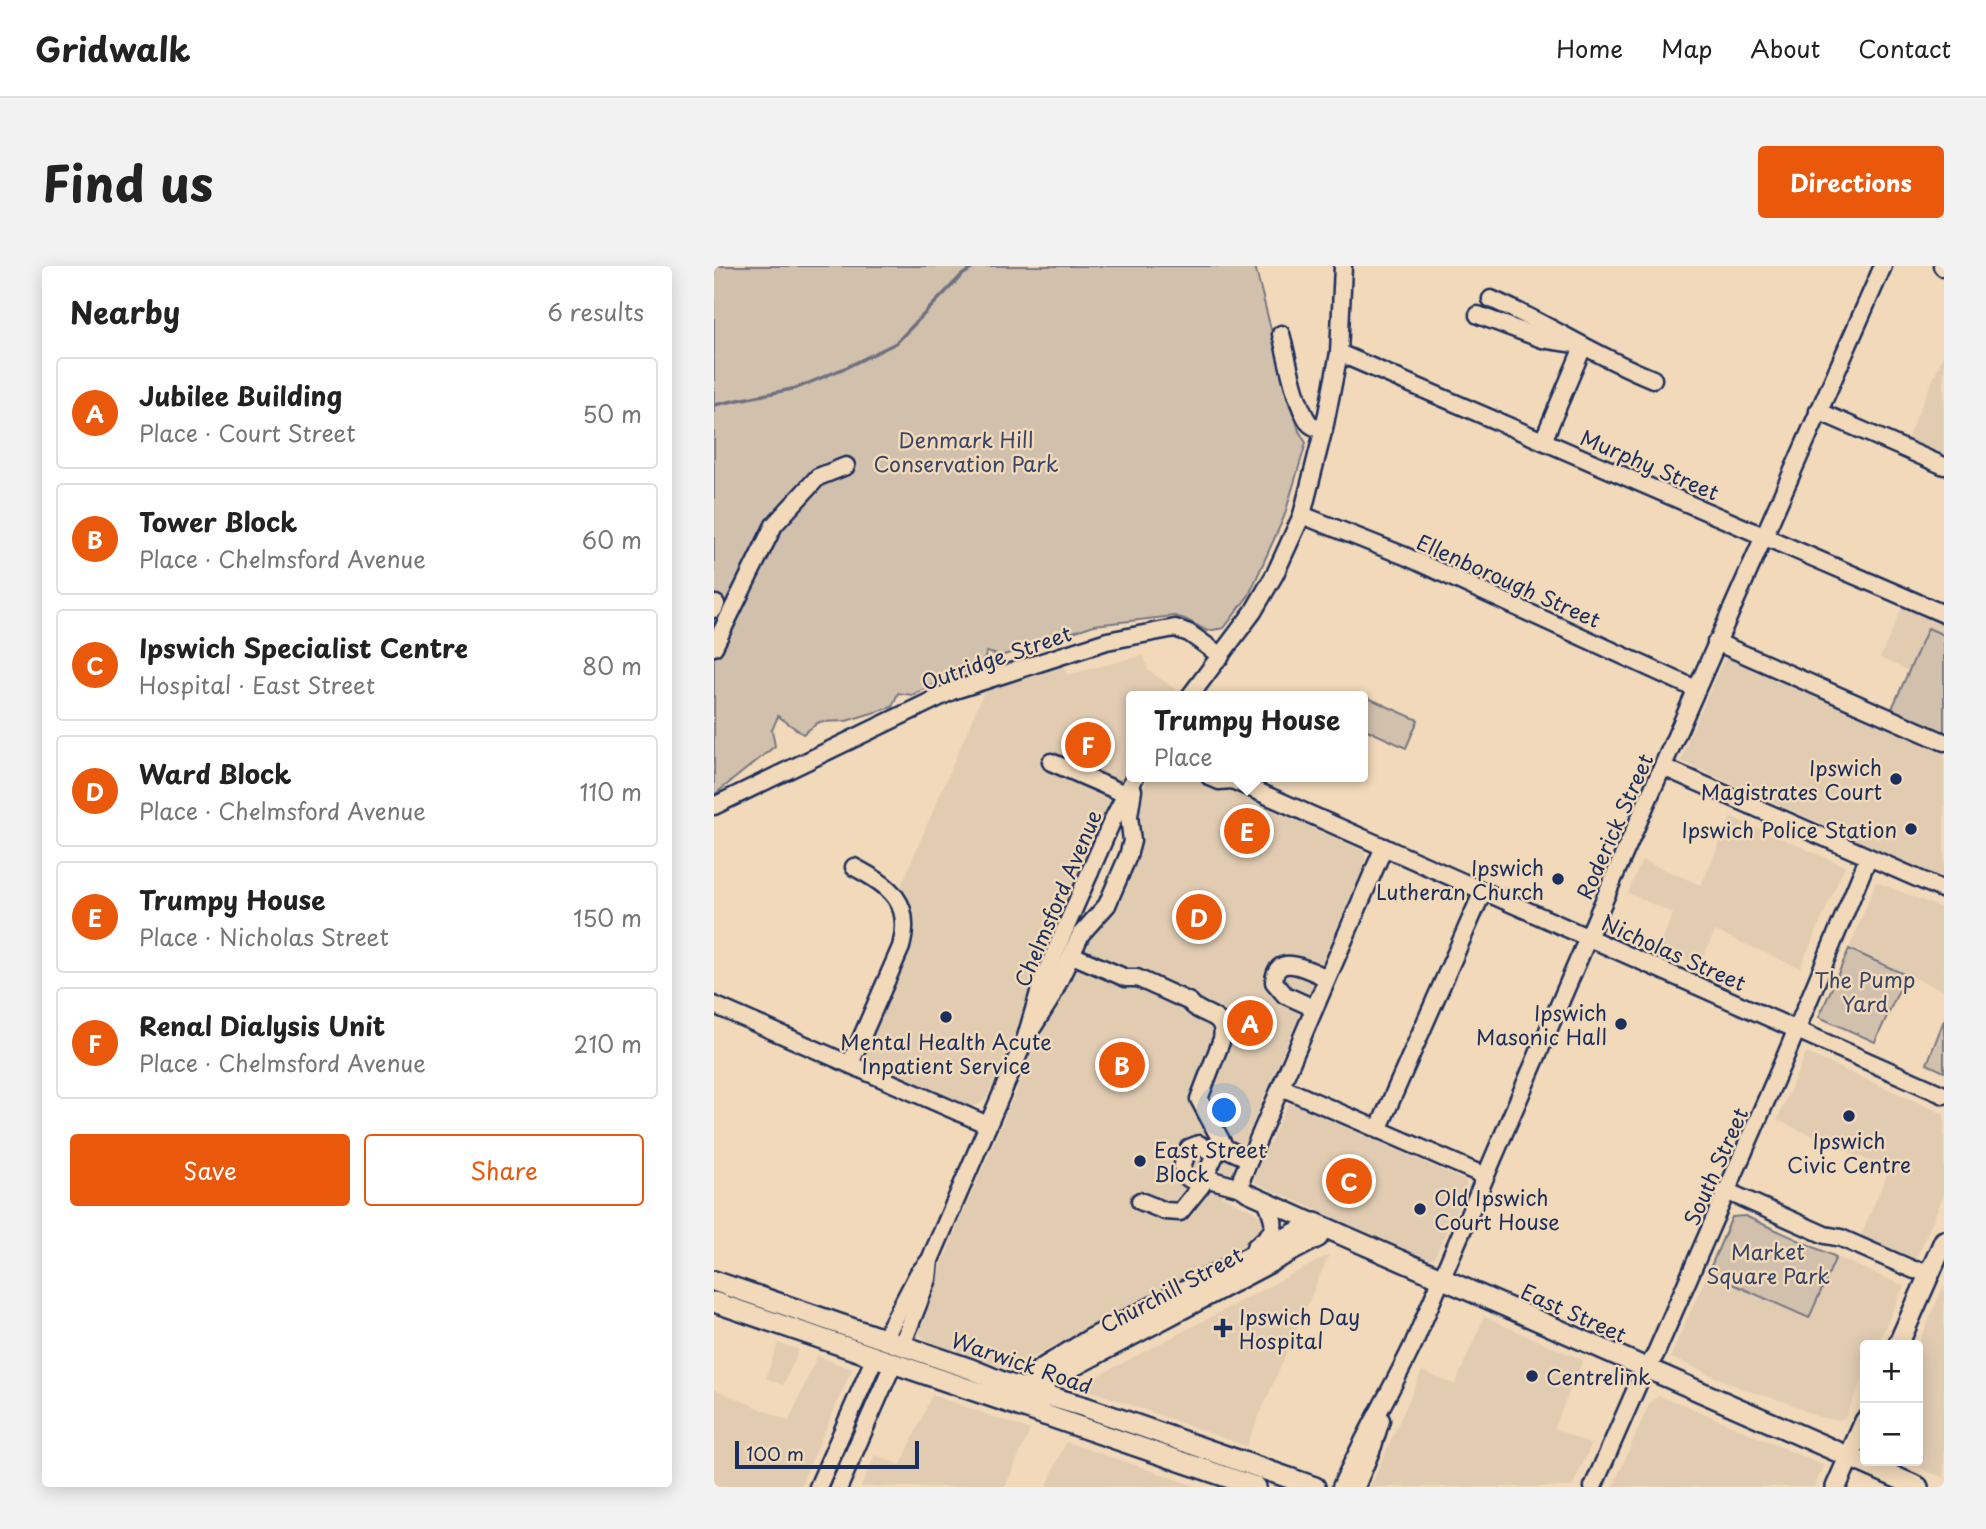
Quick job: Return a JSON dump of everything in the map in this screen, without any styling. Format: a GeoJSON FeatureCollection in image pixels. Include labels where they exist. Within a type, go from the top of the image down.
{"type":"FeatureCollection","features":[{"type":"Feature","properties":{"kind":"main road","name":"East Street"},"geometry":{"type":"LineString","coordinates":[[1323,1227],[1918,1487]]}},
{"type":"Feature","properties":{"kind":"main road","name":"Churchill Street"},"geometry":{"type":"LineString","coordinates":[[1030,1390],[1038,1372],[1057,1358],[1244,1259],[1323,1227]]}},
{"type":"Feature","properties":{"kind":"main road","name":"Churchill Street"},"geometry":{"type":"LineString","coordinates":[[1030,1390],[1323,1227]]}},
{"type":"Feature","properties":{"kind":"main road"},"geometry":{"type":"LineString","coordinates":[[1900,1340],[1944,1241]]}},
{"type":"Feature","properties":{"kind":"main road","name":"Warwick Road"},"geometry":{"type":"LineString","coordinates":[[714,1281],[1084,1407],[1220,1464],[1256,1487]]}},
{"type":"Feature","properties":{"kind":"main road","name":"Warwick Road"},"geometry":{"type":"LineString","coordinates":[[714,1302],[1045,1415],[1220,1464],[1315,1487]]}},
{"type":"Feature","properties":{"kind":"main road"},"geometry":{"type":"LineString","coordinates":[[884,1361],[893,1342]]}},
{"type":"Feature","properties":{"kind":"main road","name":"Churchill Street"},"geometry":{"type":"LineString","coordinates":[[971,1368],[1012,1373],[1057,1358]]}},
{"type":"Feature","properties":{"kind":"main road"},"geometry":{"type":"LineString","coordinates":[[1082,1361],[1069,1373],[1065,1384],[1069,1395],[1084,1407]]}},
{"type":"Feature","properties":{"kind":"main road"},"geometry":{"type":"LineString","coordinates":[[988,1396],[1010,1397],[1030,1390],[1033,1405],[1045,1415]]}},
{"type":"Feature","properties":{"kind":"main road"},"geometry":{"type":"LineString","coordinates":[[1836,1487],[1860,1432]]}},
{"type":"Feature","properties":{"kind":"street"},"geometry":{"type":"LineString","coordinates":[[1194,691],[1264,593],[1302,515],[1324,430],[1339,353],[1343,266]]}},
{"type":"Feature","properties":{"kind":"street","name":"Roderick Street"},"geometry":{"type":"LineString","coordinates":[[1356,1487],[1373,1446],[1385,1404],[1442,1279],[1716,642],[1883,266]]}},
{"type":"Feature","properties":{"kind":"street"},"geometry":{"type":"LineString","coordinates":[[1491,299],[1541,321],[1580,345],[1654,379]]}},
{"type":"Feature","properties":{"kind":"street"},"geometry":{"type":"LineString","coordinates":[[1478,315],[1542,339],[1580,345]]}},
{"type":"Feature","properties":{"kind":"street"},"geometry":{"type":"LineString","coordinates":[[1281,334],[1297,395],[1309,422],[1324,430]]}},
{"type":"Feature","properties":{"kind":"street"},"geometry":{"type":"LineString","coordinates":[[1543,441],[1580,345]]}},
{"type":"Feature","properties":{"kind":"street","name":"Murphy Street"},"geometry":{"type":"LineString","coordinates":[[1339,353],[1944,614]]}},
{"type":"Feature","properties":{"kind":"street"},"geometry":{"type":"LineString","coordinates":[[1818,411],[1944,467]]}},
{"type":"Feature","properties":{"kind":"street"},"geometry":{"type":"LineString","coordinates":[[714,647],[774,525],[818,477],[846,466]]}},
{"type":"Feature","properties":{"kind":"street","name":"Ellenborough Street"},"geometry":{"type":"LineString","coordinates":[[1302,515],[1405,556],[1696,689]]}},
{"type":"Feature","properties":{"kind":"street","name":"Outridge Street"},"geometry":{"type":"LineString","coordinates":[[714,806],[951,691],[1107,641],[1175,628],[1189,633],[1221,656]]}},
{"type":"Feature","properties":{"kind":"street"},"geometry":{"type":"LineString","coordinates":[[1716,642],[1944,741]]}},
{"type":"Feature","properties":{"kind":"street"},"geometry":{"type":"LineString","coordinates":[[1051,762],[1125,794]]}},
{"type":"Feature","properties":{"kind":"street"},"geometry":{"type":"LineString","coordinates":[[1663,766],[1944,890]]}},
{"type":"Feature","properties":{"kind":"street","name":"Chelmsford Avenue"},"geometry":{"type":"LineString","coordinates":[[893,1342],[928,1279],[930,1260],[1027,1033],[1040,988],[1132,782]]}},
{"type":"Feature","properties":{"kind":"street","name":"Chelmsford Avenue"},"geometry":{"type":"LineString","coordinates":[[1027,1033],[1050,1000],[1085,928],[1107,905],[1132,844],[1129,816],[1134,782]]}},
{"type":"Feature","properties":{"kind":"street","name":"Nicholas Street"},"geometry":{"type":"LineString","coordinates":[[1240,782],[1944,1095]]}},
{"type":"Feature","properties":{"kind":"street"},"geometry":{"type":"LineString","coordinates":[[1102,845],[1119,834],[1126,836],[1132,844]]}},
{"type":"Feature","properties":{"kind":"street"},"geometry":{"type":"LineString","coordinates":[[1241,1188],[1241,1179],[1249,1159],[1384,847]]}},
{"type":"Feature","properties":{"kind":"street","name":"South Street"},"geometry":{"type":"LineString","coordinates":[[1593,1487],[1787,1055],[1795,1030],[1868,858]]}},
{"type":"Feature","properties":{"kind":"street"},"geometry":{"type":"LineString","coordinates":[[850,1064],[901,947],[905,919],[888,887],[854,867]]}},
{"type":"Feature","properties":{"kind":"street"},"geometry":{"type":"LineString","coordinates":[[1378,1130],[1483,891]]}},
{"type":"Feature","properties":{"kind":"street"},"geometry":{"type":"LineString","coordinates":[[1073,911],[1083,918],[1098,916]]}},
{"type":"Feature","properties":{"kind":"street"},"geometry":{"type":"LineString","coordinates":[[1072,955],[1129,979],[1137,978],[1190,1002],[1218,1020],[1223,1029],[1222,1042],[1199,1099],[1219,1151],[1204,1181],[1179,1213],[1158,1209],[1140,1201]]}},
{"type":"Feature","properties":{"kind":"street"},"geometry":{"type":"LineString","coordinates":[[1314,1008],[1282,993],[1275,983],[1275,972],[1281,966],[1294,964],[1327,978]]}},
{"type":"Feature","properties":{"kind":"street"},"geometry":{"type":"LineString","coordinates":[[714,1004],[988,1125]]}},
{"type":"Feature","properties":{"kind":"street"},"geometry":{"type":"LineString","coordinates":[[1281,1087],[1485,1176]]}},
{"type":"Feature","properties":{"kind":"street"},"geometry":{"type":"LineString","coordinates":[[1204,1181],[1188,1179],[1183,1173],[1182,1167],[1187,1153],[1190,1147],[1196,1144],[1249,1159]]}},
{"type":"Feature","properties":{"kind":"street","name":"East Street"},"geometry":{"type":"LineString","coordinates":[[1204,1181],[1241,1188],[1323,1227]]}},
{"type":"Feature","properties":{"kind":"street"},"geometry":{"type":"LineString","coordinates":[[1727,1191],[1825,1235],[1841,1238],[1914,1270],[1923,1271],[1934,1265]]}},
{"type":"Feature","properties":{"kind":"street"},"geometry":{"type":"LineString","coordinates":[[1244,1259],[1270,1236],[1274,1228],[1275,1222],[1267,1202]]}},
{"type":"Feature","properties":{"kind":"street"},"geometry":{"type":"LineString","coordinates":[[818,1487],[856,1402],[884,1361]]}},
{"type":"Feature","properties":{"kind":"street"},"geometry":{"type":"LineString","coordinates":[[839,1487],[873,1410],[884,1361]]}},
{"type":"Feature","properties":{"kind":"street"},"geometry":{"type":"LineString","coordinates":[[856,1402],[867,1401],[873,1410]]}},
{"type":"Feature","properties":{"kind":"street","name":"Roderick Street"},"geometry":{"type":"LineString","coordinates":[[1341,1487],[1364,1436],[1385,1404]]}},
{"type":"Feature","properties":{"kind":"shaded area"},"geometry":{"type":"Polygon","coordinates":[[[1944,354],[1944,460],[1905,443],[1944,354]]]}},
{"type":"Feature","properties":{"kind":"shaded area"},"geometry":{"type":"Polygon","coordinates":[[[1902,608],[1944,626],[1944,738],[1890,714],[1909,671],[1880,658],[1902,608]]]}},
{"type":"Feature","properties":{"kind":"shaded area"},"geometry":{"type":"Polygon","coordinates":[[[1727,652],[1944,746],[1944,877],[1928,873],[1847,838],[1840,832],[1681,761],[1727,652]]]}},
{"type":"Feature","properties":{"kind":"shaded area"},"geometry":{"type":"Polygon","coordinates":[[[1144,655],[1148,670],[1178,691],[1126,691],[1126,779],[986,1099],[978,1105],[964,1108],[866,1064],[861,1053],[911,934],[912,911],[901,886],[986,687],[1063,663],[1067,675],[1144,655]]]}},
{"type":"Feature","properties":{"kind":"shaded area"},"geometry":{"type":"Polygon","coordinates":[[[1147,782],[1208,782],[1364,851],[1366,861],[1221,1196],[1268,1220],[1261,1236],[1023,1362],[1006,1366],[995,1365],[931,1343],[920,1335],[917,1325],[1084,935],[1103,919],[1135,813],[1147,782]]]}},
{"type":"Feature","properties":{"kind":"shaded area"},"geometry":{"type":"Polygon","coordinates":[[[1731,817],[1845,866],[1800,968],[1715,931],[1699,966],[1659,948],[1673,913],[1628,893],[1642,860],[1701,885],[1731,817]]]}},
{"type":"Feature","properties":{"kind":"shaded area"},"geometry":{"type":"Polygon","coordinates":[[[1876,882],[1944,909],[1944,991],[1849,949],[1876,882]]]}},
{"type":"Feature","properties":{"kind":"shaded area"},"geometry":{"type":"Polygon","coordinates":[[[1806,1053],[1944,1114],[1944,1194],[1915,1262],[1860,1237],[1889,1170],[1777,1120],[1806,1053]]]}},
{"type":"Feature","properties":{"kind":"shaded area"},"geometry":{"type":"Polygon","coordinates":[[[1288,1104],[1294,1104],[1466,1181],[1466,1189],[1434,1258],[1428,1259],[1256,1183],[1256,1173],[1288,1104]]]}},
{"type":"Feature","properties":{"kind":"shaded area"},"geometry":{"type":"Polygon","coordinates":[[[1329,1255],[1246,1446],[1092,1391],[1088,1385],[1090,1380],[1329,1255]]]}},
{"type":"Feature","properties":{"kind":"shaded area"},"geometry":{"type":"Polygon","coordinates":[[[1836,1257],[1904,1286],[1879,1340],[1860,1340],[1860,1384],[1845,1418],[1837,1420],[1818,1417],[1786,1402],[1743,1389],[1670,1357],[1708,1273],[1808,1318],[1836,1257]]]}},
{"type":"Feature","properties":{"kind":"shaded area"},"geometry":{"type":"Polygon","coordinates":[[[1944,1285],[1944,1478],[1916,1466],[1923,1466],[1923,1340],[1920,1340],[1944,1285]]]}},
{"type":"Feature","properties":{"kind":"shaded area"},"geometry":{"type":"Polygon","coordinates":[[[1484,1317],[1583,1360],[1554,1428],[1591,1445],[1572,1487],[1370,1487],[1422,1371],[1455,1385],[1484,1317]]]}},
{"type":"Feature","properties":{"kind":"shaded area"},"geometry":{"type":"Polygon","coordinates":[[[778,1343],[799,1350],[783,1385],[766,1378],[778,1343]]]}},
{"type":"Feature","properties":{"kind":"shaded area"},"geometry":{"type":"Polygon","coordinates":[[[817,1356],[852,1369],[800,1487],[714,1487],[714,1389],[789,1421],[817,1356]]]}},
{"type":"Feature","properties":{"kind":"shaded area"},"geometry":{"type":"Polygon","coordinates":[[[932,1395],[1030,1430],[1005,1487],[861,1487],[875,1455],[901,1465],[932,1395]]]}},
{"type":"Feature","properties":{"kind":"shaded area"},"geometry":{"type":"Polygon","coordinates":[[[1659,1396],[1824,1466],[1814,1487],[1613,1487],[1650,1402],[1659,1396]]]}},
{"type":"Feature","properties":{"kind":"shaded area"},"geometry":{"type":"Polygon","coordinates":[[[1066,1442],[1135,1465],[1198,1487],[1046,1487],[1066,1442]]]}},
{"type":"Feature","properties":{"kind":"green space","name":"Denmark Hill Conservation Park"},"geometry":{"type":"Polygon","coordinates":[[[714,266],[1255,266],[1283,377],[1299,431],[1306,443],[1284,517],[1249,595],[1224,628],[1207,631],[1174,616],[1094,625],[1001,656],[987,652],[983,662],[912,695],[898,693],[892,707],[846,721],[819,722],[803,734],[778,716],[772,730],[775,746],[714,795],[714,266]]]}},
{"type":"Feature","properties":{"kind":"green space"},"geometry":{"type":"Polygon","coordinates":[[[1928,628],[1944,635],[1944,737],[1890,713],[1928,628]]]}},
{"type":"Feature","properties":{"kind":"green space"},"geometry":{"type":"Polygon","coordinates":[[[1368,698],[1418,720],[1406,748],[1368,730],[1368,698]]]}},
{"type":"Feature","properties":{"kind":"green space","name":"The Pump Yard"},"geometry":{"type":"Polygon","coordinates":[[[1849,949],[1906,975],[1875,1042],[1819,1017],[1849,949]]]}},
{"type":"Feature","properties":{"kind":"green space"},"geometry":{"type":"Polygon","coordinates":[[[1944,1020],[1944,1072],[1927,1064],[1944,1020]]]}},
{"type":"Feature","properties":{"kind":"green space","name":"Market Square Park"},"geometry":{"type":"Polygon","coordinates":[[[1745,1216],[1836,1257],[1809,1318],[1708,1273],[1732,1217],[1745,1216]]]}},
{"type":"Feature","properties":{"kind":"waterway"},"geometry":{"type":"LineString","coordinates":[[714,405],[797,388],[896,343],[962,275],[976,266]]}},
{"type":"Feature","properties":{"kind":"place","name":"Renal Dialysis Unit"},"geometry":{"type":"Point","coordinates":[1088,745]}},
{"type":"Feature","properties":{"kind":"place","name":"Ipswich Magistrates Court"},"geometry":{"type":"Point","coordinates":[1896,779]}},
{"type":"Feature","properties":{"kind":"place","name":"Ipswich Police Station"},"geometry":{"type":"Point","coordinates":[1911,829]}},
{"type":"Feature","properties":{"kind":"place","name":"Trumpy House"},"geometry":{"type":"Point","coordinates":[1247,831]}},
{"type":"Feature","properties":{"kind":"place","name":"Ipswich Lutheran Church"},"geometry":{"type":"Point","coordinates":[1558,879]}},
{"type":"Feature","properties":{"kind":"place","name":"Ward Block"},"geometry":{"type":"Point","coordinates":[1199,917]}},
{"type":"Feature","properties":{"kind":"place","name":"Mental Health Acute Inpatient Service"},"geometry":{"type":"Point","coordinates":[946,1017]}},
{"type":"Feature","properties":{"kind":"place","name":"Jubilee Building"},"geometry":{"type":"Point","coordinates":[1250,1023]}},
{"type":"Feature","properties":{"kind":"place","name":"Ipswich Masonic Hall"},"geometry":{"type":"Point","coordinates":[1621,1024]}},
{"type":"Feature","properties":{"kind":"place","name":"Tower Block"},"geometry":{"type":"Point","coordinates":[1122,1065]}},
{"type":"Feature","properties":{"kind":"place","name":"Ipswich Civic Centre"},"geometry":{"type":"Point","coordinates":[1849,1116]}},
{"type":"Feature","properties":{"kind":"place","name":"East Street Block"},"geometry":{"type":"Point","coordinates":[1140,1161]}},
{"type":"Feature","properties":{"kind":"place","name":"Ipswich Specialist Centre"},"geometry":{"type":"Point","coordinates":[1349,1181]}},
{"type":"Feature","properties":{"kind":"place","name":"Old Ipswich Court House"},"geometry":{"type":"Point","coordinates":[1420,1209]}},
{"type":"Feature","properties":{"kind":"place","name":"Ipswich Day Hospital"},"geometry":{"type":"Point","coordinates":[1223,1328]}},
{"type":"Feature","properties":{"kind":"place","name":"Centrelink"},"geometry":{"type":"Point","coordinates":[1532,1376]}}]}
